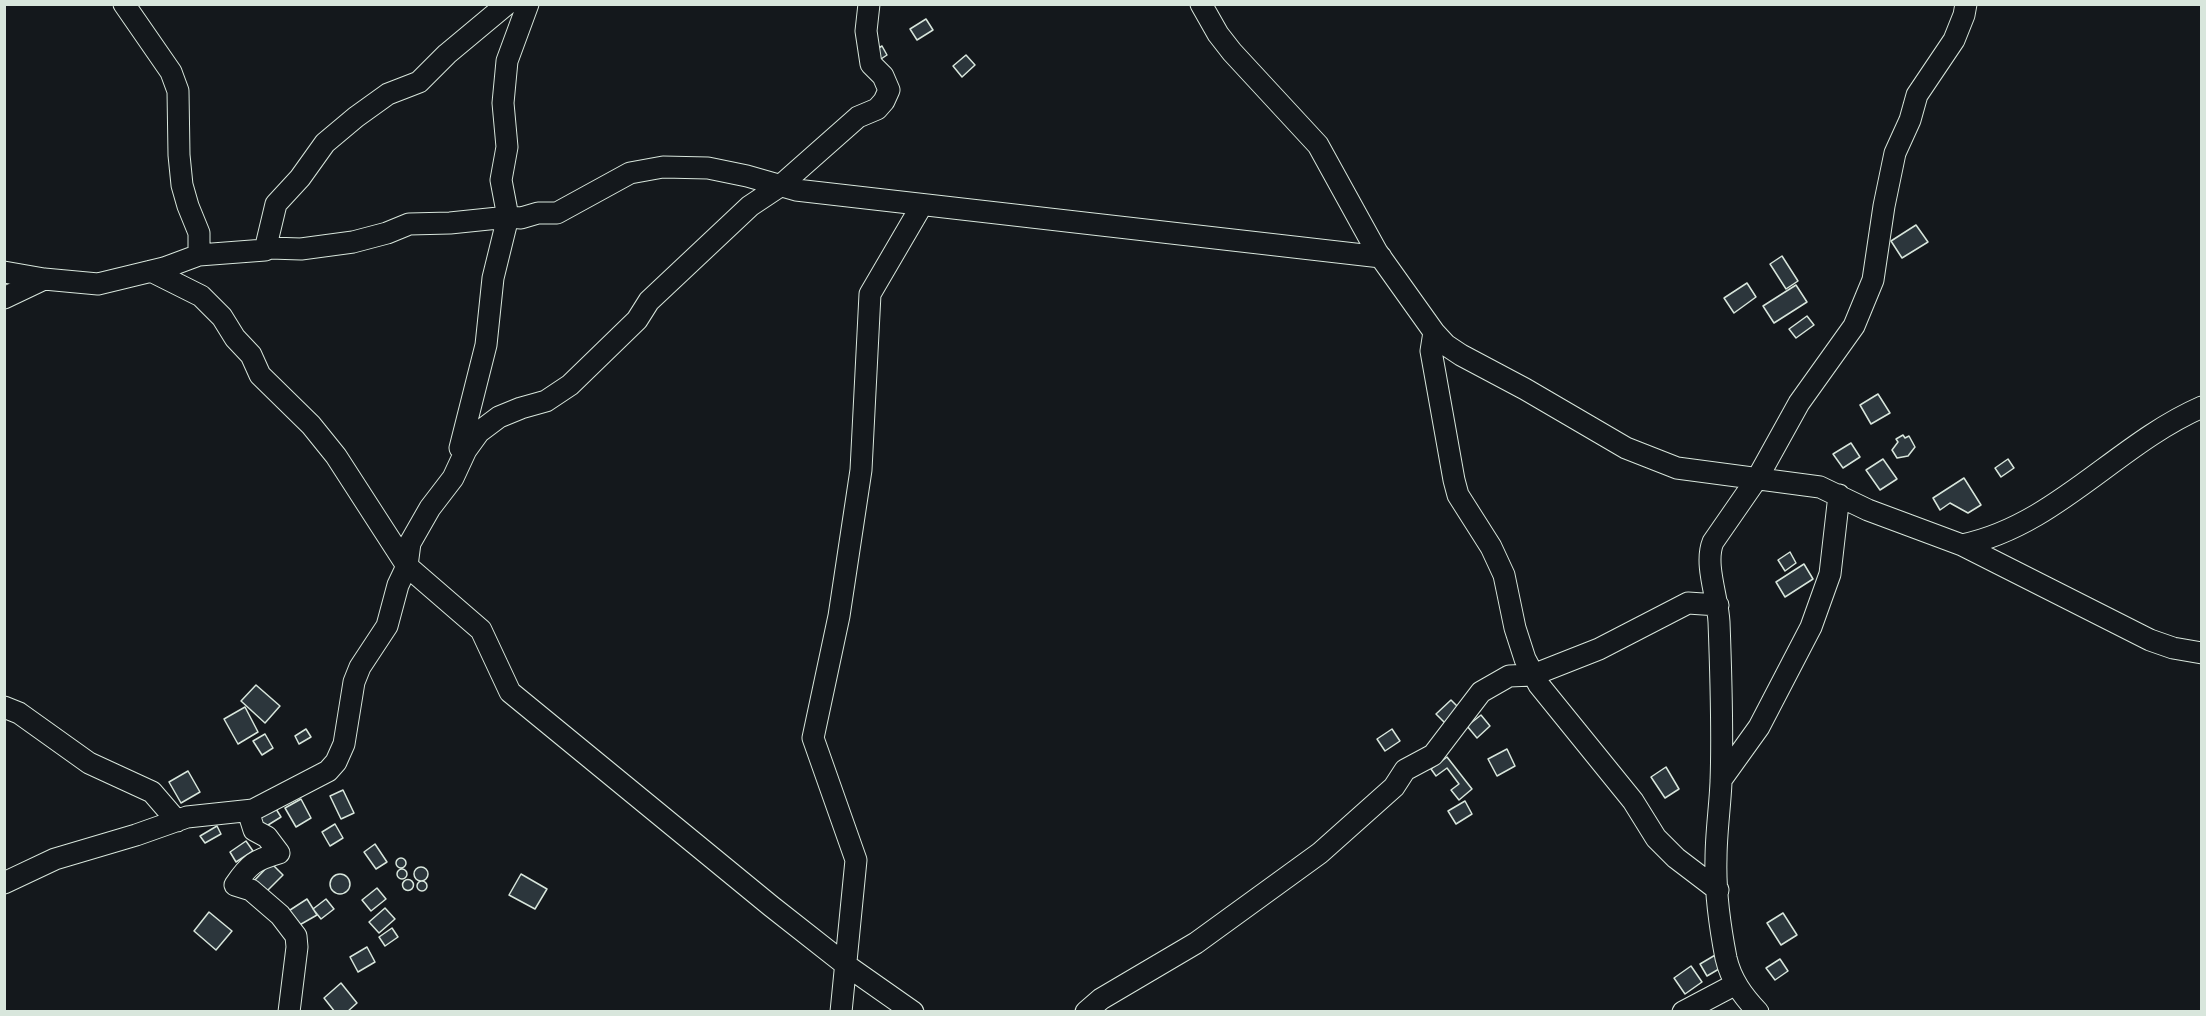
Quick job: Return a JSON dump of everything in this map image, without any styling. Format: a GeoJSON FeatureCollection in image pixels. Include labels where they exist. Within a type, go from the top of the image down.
{"type":"FeatureCollection","features":[{"type":"Feature","properties":{"kind":"street"},"geometry":{"type":"LineString","coordinates":[[124,4],[171,72],[178,91],[182,185],[199,233],[198,255]]}},
{"type":"Feature","properties":{"kind":"street"},"geometry":{"type":"LineString","coordinates":[[265,250],[276,204],[300,178],[325,143],[388,94],[419,82],[447,54],[507,4]]}},
{"type":"Feature","properties":{"kind":"street"},"geometry":{"type":"LineString","coordinates":[[453,478],[486,345],[493,278],[508,217],[501,180],[507,147],[502,103],[507,61],[528,4]]}},
{"type":"Feature","properties":{"kind":"street"},"geometry":{"type":"LineString","coordinates":[[4,883],[55,859],[136,836],[187,817],[253,810],[327,771],[336,762],[344,744],[354,682],[360,667],[387,626],[398,585],[407,566],[410,543],[430,508],[453,478],[466,450],[479,432],[500,417],[546,401],[570,385],[637,320],[649,301],[665,285],[750,206],[780,186],[858,117],[877,109],[889,90],[883,76],[871,64],[867,31],[869,4]]}},
{"type":"Feature","properties":{"kind":"street"},"geometry":{"type":"LineString","coordinates":[[1201,4],[1218,34],[1232,52],[1318,145],[1381,257],[1434,332],[1446,345],[1461,355],[1525,389],[1626,448],[1677,468],[1820,487],[1868,510],[1962,545],[2150,640],[2173,648],[2202,653]]}},
{"type":"Feature","properties":{"kind":"street"},"geometry":{"type":"LineString","coordinates":[[1758,1011],[1736,984],[1726,959],[1718,890],[1716,860],[1721,780],[1718,605],[1710,564],[1710,551],[1713,542],[1758,477],[1799,403],[1854,326],[1873,280],[1890,171],[1895,153],[1910,120],[1917,95],[1954,40],[1966,4]]}},
{"type":"Feature","properties":{"kind":"street"},"geometry":{"type":"LineString","coordinates":[[4,272],[44,279],[98,284],[151,271],[198,255],[270,248],[301,249],[353,242],[387,233],[409,224],[521,218],[538,213],[557,213],[630,173],[663,167],[708,168],[796,190],[1381,257]]}},
{"type":"Feature","properties":{"kind":"street"},"geometry":{"type":"LineString","coordinates":[[841,1011],[856,860],[813,738],[839,616],[861,470],[870,294],[922,205]]}},
{"type":"Feature","properties":{"kind":"street"},"geometry":{"type":"LineString","coordinates":[[151,271],[201,296],[222,317],[235,338],[251,355],[260,375],[311,425],[336,456],[407,566],[481,630],[510,692],[846,965],[913,1011]]}},
{"type":"Feature","properties":{"kind":"street"},"geometry":{"type":"LineString","coordinates":[[4,298],[44,279]]}},
{"type":"Feature","properties":{"kind":"street"},"geometry":{"type":"LineString","coordinates":[[1434,332],[1431,351],[1458,495],[1491,547],[1504,575],[1515,628],[1533,675],[1634,801],[1656,838],[1676,858],[1718,890]]}},
{"type":"Feature","properties":{"kind":"street"},"geometry":{"type":"LineString","coordinates":[[1962,545],[2005,533],[2080,487],[2137,444],[2181,416],[2202,407]]}},
{"type":"Feature","properties":{"kind":"street"},"geometry":{"type":"LineString","coordinates":[[1721,780],[1759,727],[1811,627],[1830,574],[1839,495]]}},
{"type":"Feature","properties":{"kind":"street"},"geometry":{"type":"LineString","coordinates":[[1086,1011],[1101,999],[1196,942],[1320,853],[1394,787],[1404,770],[1433,755],[1481,692],[1509,676],[1533,675],[1599,649],[1688,603],[1718,605]]}},
{"type":"Feature","properties":{"kind":"street"},"geometry":{"type":"LineString","coordinates":[[4,707],[19,713],[89,763],[152,792],[177,821]]}},
{"type":"Feature","properties":{"kind":"street"},"geometry":{"type":"LineString","coordinates":[[248,811],[254,830],[267,837],[279,853],[259,859],[244,871],[235,885],[251,890],[280,915],[296,936],[297,947],[289,1011]]}},
{"type":"Feature","properties":{"kind":"street"},"geometry":{"type":"LineString","coordinates":[[1683,1011],[1736,984]]}},
{"type":"Feature","properties":{"kind":"building"},"geometry":{"type":"Polygon","coordinates":[[[926,19],[933,30],[917,40],[910,29],[926,19]]]}},
{"type":"Feature","properties":{"kind":"building"},"geometry":{"type":"Polygon","coordinates":[[[882,46],[887,55],[878,61],[872,52],[882,46]]]}},
{"type":"Feature","properties":{"kind":"building"},"geometry":{"type":"Polygon","coordinates":[[[966,55],[975,65],[962,77],[953,66],[966,55]]]}},
{"type":"Feature","properties":{"kind":"building"},"geometry":{"type":"Polygon","coordinates":[[[1916,225],[1928,242],[1902,258],[1891,241],[1916,225]]]}},
{"type":"Feature","properties":{"kind":"building"},"geometry":{"type":"Polygon","coordinates":[[[1782,256],[1798,281],[1786,289],[1770,264],[1782,256]]]}},
{"type":"Feature","properties":{"kind":"building"},"geometry":{"type":"Polygon","coordinates":[[[1747,283],[1756,297],[1734,313],[1724,298],[1747,283]]]}},
{"type":"Feature","properties":{"kind":"building"},"geometry":{"type":"Polygon","coordinates":[[[1796,285],[1807,302],[1774,323],[1763,306],[1796,285]]]}},
{"type":"Feature","properties":{"kind":"building"},"geometry":{"type":"Polygon","coordinates":[[[1807,316],[1814,325],[1796,338],[1789,329],[1807,316]]]}},
{"type":"Feature","properties":{"kind":"building"},"geometry":{"type":"Polygon","coordinates":[[[1878,394],[1890,413],[1871,424],[1860,405],[1878,394]]]}},
{"type":"Feature","properties":{"kind":"building"},"geometry":{"type":"Polygon","coordinates":[[[1903,435],[1905,438],[1909,436],[1915,447],[1908,456],[1897,458],[1892,450],[1898,442],[1896,439],[1903,435]]]}},
{"type":"Feature","properties":{"kind":"building"},"geometry":{"type":"Polygon","coordinates":[[[1851,443],[1860,457],[1843,468],[1833,454],[1851,443]]]}},
{"type":"Feature","properties":{"kind":"building"},"geometry":{"type":"Polygon","coordinates":[[[1883,459],[1897,479],[1880,490],[1866,470],[1883,459]]]}},
{"type":"Feature","properties":{"kind":"building"},"geometry":{"type":"Polygon","coordinates":[[[2008,459],[2014,468],[2001,477],[1995,468],[2008,459]]]}},
{"type":"Feature","properties":{"kind":"building"},"geometry":{"type":"Polygon","coordinates":[[[1964,478],[1981,505],[1968,513],[1950,503],[1940,510],[1933,498],[1964,478]]]}},
{"type":"Feature","properties":{"kind":"building"},"geometry":{"type":"Polygon","coordinates":[[[1790,552],[1796,563],[1785,571],[1778,560],[1790,552]]]}},
{"type":"Feature","properties":{"kind":"building"},"geometry":{"type":"Polygon","coordinates":[[[1804,564],[1813,579],[1785,597],[1776,582],[1804,564]]]}},
{"type":"Feature","properties":{"kind":"building"},"geometry":{"type":"Polygon","coordinates":[[[256,685],[280,706],[265,723],[241,701],[256,685]]]}},
{"type":"Feature","properties":{"kind":"building"},"geometry":{"type":"Polygon","coordinates":[[[1451,700],[1460,709],[1446,724],[1436,714],[1451,700]]]}},
{"type":"Feature","properties":{"kind":"building"},"geometry":{"type":"Polygon","coordinates":[[[245,707],[258,732],[238,744],[224,719],[245,707]]]}},
{"type":"Feature","properties":{"kind":"building"},"geometry":{"type":"Polygon","coordinates":[[[1481,715],[1490,726],[1477,738],[1467,726],[1481,715]]]}},
{"type":"Feature","properties":{"kind":"building"},"geometry":{"type":"Polygon","coordinates":[[[306,729],[311,737],[299,744],[295,736],[306,729]]]}},
{"type":"Feature","properties":{"kind":"building"},"geometry":{"type":"Polygon","coordinates":[[[1392,729],[1400,741],[1385,751],[1377,739],[1392,729]]]}},
{"type":"Feature","properties":{"kind":"building"},"geometry":{"type":"Polygon","coordinates":[[[265,734],[273,748],[262,755],[253,741],[265,734]]]}},
{"type":"Feature","properties":{"kind":"building"},"geometry":{"type":"Polygon","coordinates":[[[1507,749],[1515,766],[1497,776],[1488,759],[1507,749]]]}},
{"type":"Feature","properties":{"kind":"building"},"geometry":{"type":"Polygon","coordinates":[[[1447,757],[1472,789],[1459,800],[1451,790],[1459,784],[1447,768],[1436,776],[1431,769],[1447,757]]]}},
{"type":"Feature","properties":{"kind":"building"},"geometry":{"type":"Polygon","coordinates":[[[1666,767],[1679,789],[1665,798],[1651,777],[1666,767]]]}},
{"type":"Feature","properties":{"kind":"building"},"geometry":{"type":"Polygon","coordinates":[[[188,771],[200,792],[181,803],[169,782],[188,771]]]}},
{"type":"Feature","properties":{"kind":"building"},"geometry":{"type":"Polygon","coordinates":[[[343,790],[354,813],[341,819],[330,796],[343,790]]]}},
{"type":"Feature","properties":{"kind":"building"},"geometry":{"type":"Polygon","coordinates":[[[301,799],[311,818],[296,827],[285,808],[301,799]]]}},
{"type":"Feature","properties":{"kind":"building"},"geometry":{"type":"Polygon","coordinates":[[[1465,801],[1472,814],[1456,824],[1448,811],[1465,801]]]}},
{"type":"Feature","properties":{"kind":"building"},"geometry":{"type":"Polygon","coordinates":[[[273,804],[281,817],[260,830],[252,816],[273,804]]]}},
{"type":"Feature","properties":{"kind":"building"},"geometry":{"type":"Polygon","coordinates":[[[335,824],[343,838],[330,846],[322,832],[335,824]]]}},
{"type":"Feature","properties":{"kind":"building"},"geometry":{"type":"Polygon","coordinates":[[[217,826],[221,834],[205,843],[200,836],[217,826]]]}},
{"type":"Feature","properties":{"kind":"building"},"geometry":{"type":"Polygon","coordinates":[[[246,841],[253,851],[236,862],[230,852],[246,841]]]}},
{"type":"Feature","properties":{"kind":"building"},"geometry":{"type":"Polygon","coordinates":[[[375,844],[387,862],[376,869],[364,852],[375,844]]]}},
{"type":"Feature","properties":{"kind":"building"},"geometry":{"type":"Polygon","coordinates":[[[401,858],[405,859],[405,867],[401,868],[397,867],[396,863],[397,859],[401,858]]]}},
{"type":"Feature","properties":{"kind":"building"},"geometry":{"type":"Polygon","coordinates":[[[271,863],[283,875],[265,893],[253,882],[271,863]]]}},
{"type":"Feature","properties":{"kind":"building"},"geometry":{"type":"Polygon","coordinates":[[[421,867],[426,869],[428,874],[426,879],[421,881],[416,879],[414,874],[416,869],[421,867]]]}},
{"type":"Feature","properties":{"kind":"building"},"geometry":{"type":"Polygon","coordinates":[[[402,869],[406,870],[406,878],[402,879],[398,878],[397,874],[398,870],[402,869]]]}},
{"type":"Feature","properties":{"kind":"building"},"geometry":{"type":"Polygon","coordinates":[[[336,874],[344,874],[350,880],[350,888],[344,894],[336,894],[330,888],[330,880],[336,874]]]}},
{"type":"Feature","properties":{"kind":"building"},"geometry":{"type":"Polygon","coordinates":[[[521,874],[547,889],[535,909],[509,895],[521,874]]]}},
{"type":"Feature","properties":{"kind":"building"},"geometry":{"type":"Polygon","coordinates":[[[408,879],[414,885],[408,891],[402,885],[408,879]]]}},
{"type":"Feature","properties":{"kind":"building"},"geometry":{"type":"Polygon","coordinates":[[[422,881],[426,882],[426,890],[422,891],[418,890],[417,886],[418,882],[422,881]]]}},
{"type":"Feature","properties":{"kind":"building"},"geometry":{"type":"Polygon","coordinates":[[[377,888],[386,899],[371,911],[362,900],[377,888]]]}},
{"type":"Feature","properties":{"kind":"building"},"geometry":{"type":"Polygon","coordinates":[[[307,899],[317,915],[296,927],[287,912],[307,899]]]}},
{"type":"Feature","properties":{"kind":"building"},"geometry":{"type":"Polygon","coordinates":[[[326,899],[334,909],[321,919],[313,909],[326,899]]]}},
{"type":"Feature","properties":{"kind":"building"},"geometry":{"type":"Polygon","coordinates":[[[385,908],[395,919],[379,933],[369,922],[385,908]]]}},
{"type":"Feature","properties":{"kind":"building"},"geometry":{"type":"Polygon","coordinates":[[[209,912],[232,931],[216,950],[194,931],[209,912]]]}},
{"type":"Feature","properties":{"kind":"building"},"geometry":{"type":"Polygon","coordinates":[[[1783,913],[1797,935],[1781,945],[1767,923],[1783,913]]]}},
{"type":"Feature","properties":{"kind":"building"},"geometry":{"type":"Polygon","coordinates":[[[392,928],[398,937],[385,946],[379,937],[392,928]]]}},
{"type":"Feature","properties":{"kind":"building"},"geometry":{"type":"Polygon","coordinates":[[[367,947],[375,962],[358,972],[350,957],[367,947]]]}},
{"type":"Feature","properties":{"kind":"building"},"geometry":{"type":"Polygon","coordinates":[[[1717,954],[1724,966],[1707,976],[1700,964],[1717,954]]]}},
{"type":"Feature","properties":{"kind":"building"},"geometry":{"type":"Polygon","coordinates":[[[1780,959],[1788,971],[1775,980],[1766,968],[1780,959]]]}},
{"type":"Feature","properties":{"kind":"building"},"geometry":{"type":"Polygon","coordinates":[[[1691,966],[1702,982],[1685,994],[1674,978],[1691,966]]]}},
{"type":"Feature","properties":{"kind":"building"},"geometry":{"type":"Polygon","coordinates":[[[341,983],[357,1003],[347,1012],[335,1012],[324,998],[341,983]]]}}]}
